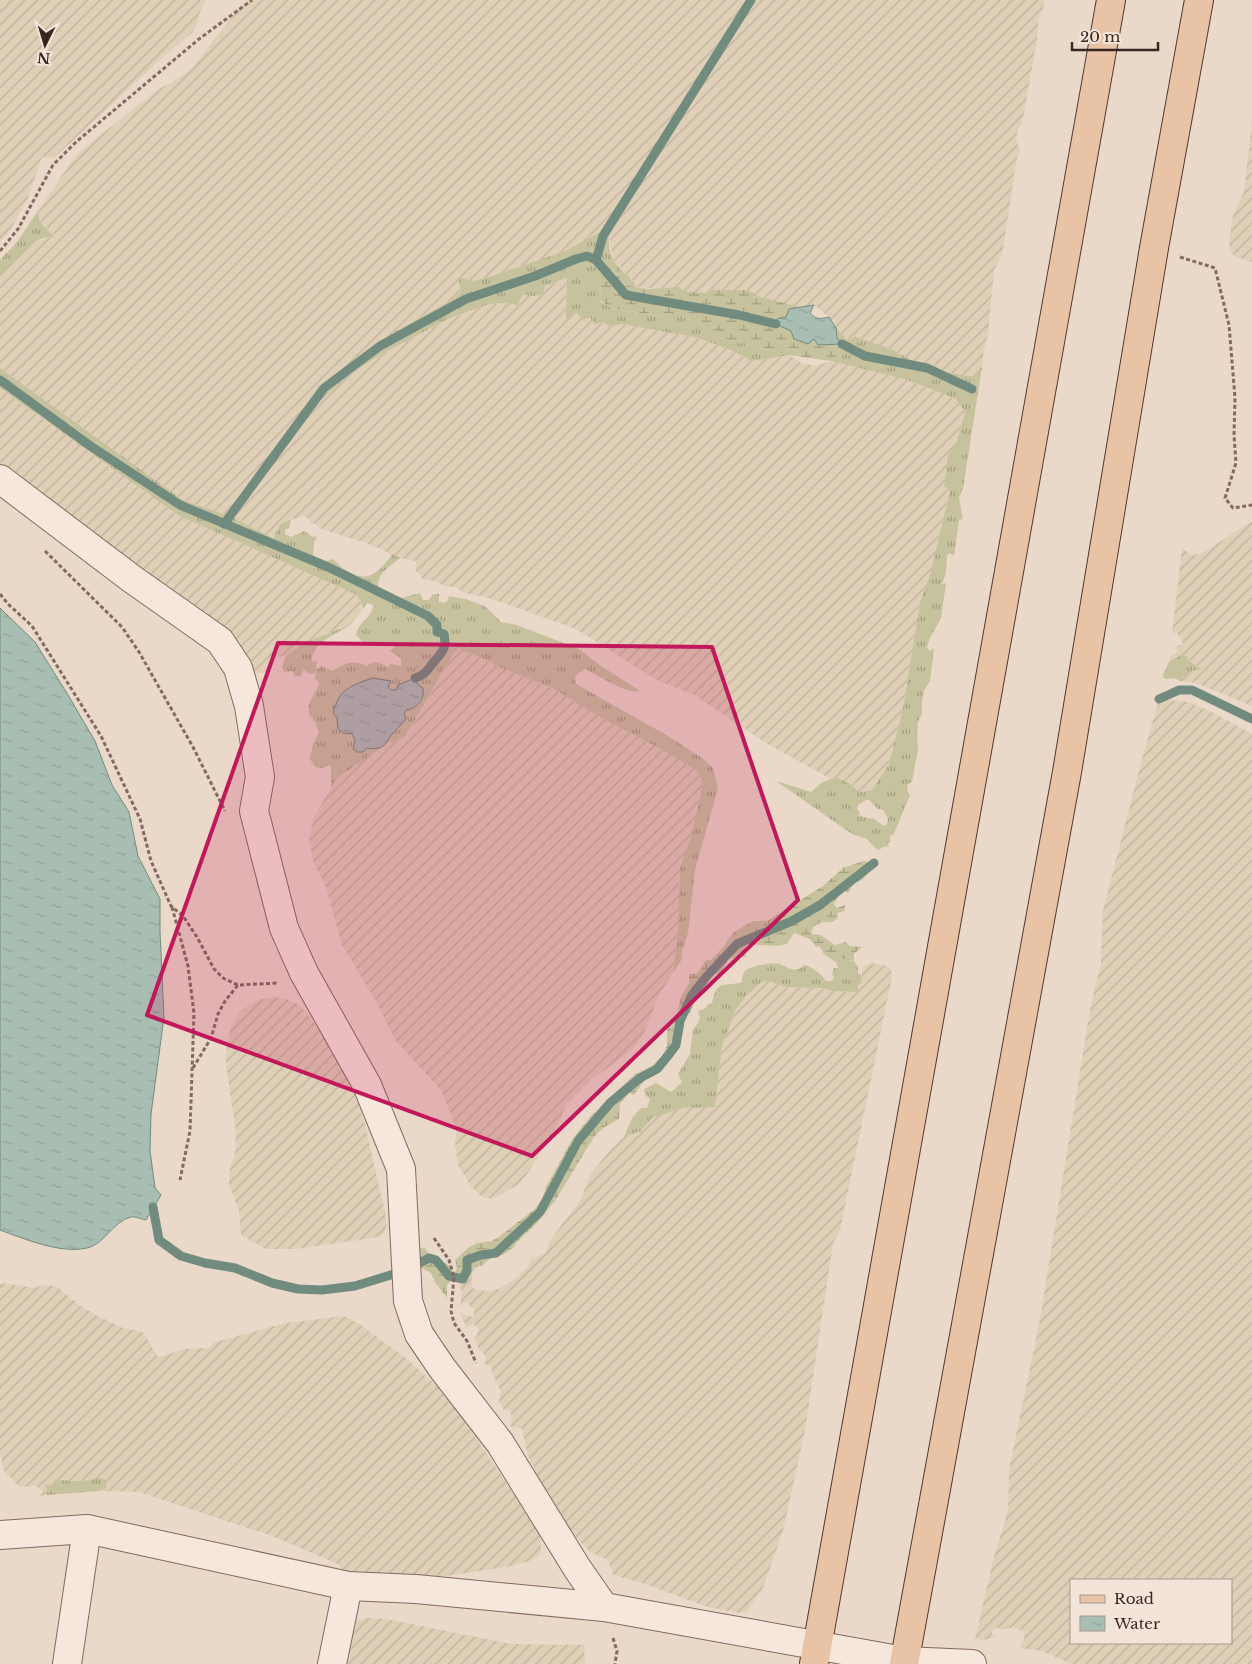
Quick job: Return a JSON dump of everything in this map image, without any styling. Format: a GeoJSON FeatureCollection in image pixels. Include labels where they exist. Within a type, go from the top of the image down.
{"type":"FeatureCollection","features":[{"type":"Feature","properties":{"kind":"main road"},"geometry":{"type":"LineString","coordinates":[[816,1654],[1111,0]]}},
{"type":"Feature","properties":{"kind":"main road"},"geometry":{"type":"LineString","coordinates":[[904,1662],[1067,772],[1154,248],[1199,0]]}},
{"type":"Feature","properties":{"kind":"street"},"geometry":{"type":"LineString","coordinates":[[0,479],[132,579],[220,641],[238,668],[249,706],[260,777],[254,811],[284,928],[304,973],[367,1085],[401,1169],[408,1301],[419,1334],[442,1368],[500,1443],[577,1568],[604,1607]]}},
{"type":"Feature","properties":{"kind":"street"},"geometry":{"type":"LineString","coordinates":[[0,1535],[87,1529],[348,1586],[416,1589],[604,1607],[816,1654],[904,1662],[972,1664]]}},
{"type":"Feature","properties":{"kind":"street"},"geometry":{"type":"LineString","coordinates":[[67,1664],[87,1529]]}},
{"type":"Feature","properties":{"kind":"street"},"geometry":{"type":"LineString","coordinates":[[332,1664],[348,1586]]}},
{"type":"Feature","properties":{"kind":"path"},"geometry":{"type":"LineString","coordinates":[[0,252],[18,229],[53,165],[76,142],[199,39],[252,0]]}},
{"type":"Feature","properties":{"kind":"path"},"geometry":{"type":"LineString","coordinates":[[1154,248],[1215,268],[1229,325],[1235,398],[1234,435],[1236,463],[1225,498],[1233,508],[1252,505]]}},
{"type":"Feature","properties":{"kind":"path"},"geometry":{"type":"LineString","coordinates":[[44,550],[122,626],[139,652],[193,747],[228,816]]}},
{"type":"Feature","properties":{"kind":"path"},"geometry":{"type":"LineString","coordinates":[[0,594],[32,626],[101,736],[140,819],[151,860],[171,906],[189,975],[194,1013],[190,1131],[180,1180]]}},
{"type":"Feature","properties":{"kind":"path"},"geometry":{"type":"LineString","coordinates":[[171,906],[183,916],[214,969],[223,978],[238,986],[263,983],[284,985]]}},
{"type":"Feature","properties":{"kind":"path"},"geometry":{"type":"LineString","coordinates":[[193,1069],[206,1049],[218,1014],[225,1001],[238,986]]}},
{"type":"Feature","properties":{"kind":"path"},"geometry":{"type":"LineString","coordinates":[[434,1236],[449,1260],[454,1277],[451,1310],[454,1323],[467,1341],[478,1366]]}},
{"type":"Feature","properties":{"kind":"highlighted area"},"geometry":{"type":"Polygon","coordinates":[[[278,643],[712,647],[798,900],[532,1156],[147,1015],[278,643]]]}},
{"type":"Feature","properties":{"kind":"shaded area"},"geometry":{"type":"Polygon","coordinates":[[[0,0],[206,0],[193,32],[163,57],[55,157],[42,157],[28,198],[10,231],[0,242],[0,0]]]}},
{"type":"Feature","properties":{"kind":"shaded area"},"geometry":{"type":"Polygon","coordinates":[[[252,0],[1044,0],[1039,18],[1022,124],[1018,129],[1016,139],[1020,151],[1017,158],[1002,255],[994,270],[988,334],[982,367],[975,376],[927,368],[891,349],[854,336],[851,341],[846,339],[829,317],[814,305],[800,307],[781,303],[760,297],[747,290],[713,290],[706,293],[668,287],[662,289],[636,287],[629,275],[622,272],[620,266],[613,260],[608,229],[565,251],[492,276],[474,281],[458,277],[461,292],[450,301],[396,331],[348,376],[380,355],[450,318],[489,304],[505,303],[518,305],[522,295],[535,296],[545,286],[567,278],[566,318],[578,313],[590,316],[610,327],[622,324],[699,338],[733,351],[752,361],[789,355],[801,363],[816,366],[831,361],[904,379],[956,399],[965,412],[956,444],[948,456],[950,489],[930,575],[920,602],[903,708],[889,764],[872,790],[859,792],[850,784],[836,777],[831,779],[766,743],[694,695],[657,680],[576,629],[489,598],[464,593],[456,587],[444,586],[435,581],[424,580],[416,571],[416,561],[400,558],[369,544],[319,528],[317,524],[311,523],[308,518],[303,516],[281,523],[273,538],[230,516],[183,500],[0,368],[0,277],[36,241],[55,236],[40,222],[38,211],[76,155],[158,89],[190,70],[237,11],[252,0]]]}},
{"type":"Feature","properties":{"kind":"shaded area"},"geometry":{"type":"Polygon","coordinates":[[[1252,122],[1252,262],[1234,256],[1229,246],[1233,214],[1244,192],[1252,122]]]}},
{"type":"Feature","properties":{"kind":"shaded area"},"geometry":{"type":"Polygon","coordinates":[[[0,388],[178,515],[357,595],[364,608],[350,625],[306,642],[286,656],[277,657],[269,663],[268,671],[253,673],[0,476],[0,388]]]}},
{"type":"Feature","properties":{"kind":"shaded area"},"geometry":{"type":"Polygon","coordinates":[[[1252,521],[1252,706],[1196,683],[1180,681],[1191,671],[1201,668],[1188,660],[1187,656],[1181,655],[1169,662],[1170,656],[1176,654],[1178,646],[1183,644],[1177,633],[1172,633],[1182,548],[1191,555],[1201,554],[1252,521]]]}},
{"type":"Feature","properties":{"kind":"shaded area"},"geometry":{"type":"Polygon","coordinates":[[[459,647],[499,667],[554,689],[598,716],[672,755],[698,772],[703,783],[692,834],[680,868],[678,932],[673,973],[658,997],[645,1031],[637,1044],[629,1052],[589,1082],[566,1105],[555,1130],[519,1184],[493,1199],[482,1197],[470,1185],[458,1165],[455,1143],[457,1130],[441,1090],[395,1040],[377,1003],[342,945],[326,887],[313,861],[309,839],[314,817],[337,778],[387,744],[406,737],[453,654],[459,647]]]}},
{"type":"Feature","properties":{"kind":"shaded area"},"geometry":{"type":"Polygon","coordinates":[[[1159,699],[1189,702],[1216,714],[1252,734],[1252,1664],[1071,1664],[1042,1651],[1019,1648],[1024,1640],[1024,1632],[1014,1627],[1002,1630],[996,1628],[992,1631],[992,1634],[997,1636],[984,1640],[975,1639],[994,1557],[1008,1511],[1009,1469],[1039,1325],[1091,1004],[1101,963],[1103,910],[1159,699]]]}},
{"type":"Feature","properties":{"kind":"shaded area"},"geometry":{"type":"Polygon","coordinates":[[[870,963],[884,965],[891,969],[892,977],[840,1230],[833,1244],[805,1430],[783,1531],[763,1588],[746,1612],[739,1613],[708,1607],[642,1583],[613,1575],[608,1560],[590,1552],[567,1527],[528,1456],[522,1429],[510,1426],[512,1418],[510,1411],[503,1409],[499,1401],[501,1392],[492,1373],[491,1366],[484,1364],[486,1358],[474,1339],[477,1336],[478,1328],[475,1325],[471,1325],[467,1328],[463,1320],[460,1311],[463,1315],[473,1317],[474,1309],[471,1308],[467,1301],[460,1307],[462,1293],[458,1281],[466,1282],[472,1272],[472,1288],[485,1291],[499,1289],[516,1278],[528,1267],[531,1259],[545,1254],[549,1242],[581,1199],[590,1175],[624,1137],[641,1131],[652,1118],[683,1108],[715,1106],[722,1046],[736,1009],[746,996],[762,982],[769,980],[786,987],[822,988],[833,991],[856,992],[862,979],[864,966],[870,963]]]}},
{"type":"Feature","properties":{"kind":"shaded area"},"geometry":{"type":"Polygon","coordinates":[[[274,997],[286,999],[299,1005],[310,1017],[338,1060],[354,1093],[365,1124],[384,1208],[387,1225],[380,1237],[295,1249],[266,1249],[241,1235],[239,1211],[229,1184],[230,1168],[235,1153],[236,1133],[225,1057],[230,1030],[241,1010],[258,1000],[274,997]]]}},
{"type":"Feature","properties":{"kind":"shaded area"},"geometry":{"type":"Polygon","coordinates":[[[5,1283],[34,1288],[43,1285],[56,1286],[79,1305],[96,1315],[123,1328],[143,1332],[158,1357],[186,1349],[207,1348],[215,1342],[286,1323],[344,1316],[361,1325],[408,1360],[441,1390],[460,1414],[513,1493],[540,1528],[541,1552],[533,1560],[512,1566],[446,1576],[406,1578],[344,1572],[338,1564],[272,1536],[139,1492],[100,1491],[106,1488],[90,1479],[70,1480],[52,1485],[46,1488],[47,1495],[38,1496],[42,1492],[40,1488],[35,1486],[20,1487],[4,1471],[0,1453],[0,1284],[5,1283]]]}},
{"type":"Feature","properties":{"kind":"shaded area"},"geometry":{"type":"Polygon","coordinates":[[[367,1618],[386,1619],[511,1644],[584,1645],[585,1664],[348,1664],[352,1640],[351,1631],[357,1621],[367,1618]]]}},
{"type":"Feature","properties":{"kind":"green space"},"geometry":{"type":"Polygon","coordinates":[[[38,211],[40,222],[55,237],[36,241],[0,277],[0,260],[17,242],[38,211]]]}},
{"type":"Feature","properties":{"kind":"green space"},"geometry":{"type":"Polygon","coordinates":[[[608,228],[611,255],[622,272],[628,275],[636,287],[628,286],[611,268],[597,260],[601,283],[600,301],[611,308],[664,317],[682,317],[703,325],[712,336],[789,355],[752,361],[733,351],[699,338],[622,324],[610,327],[602,322],[595,325],[590,317],[583,320],[577,313],[566,319],[567,278],[545,286],[543,294],[535,296],[522,295],[518,305],[505,303],[489,304],[450,318],[380,355],[348,376],[300,419],[324,388],[396,331],[450,301],[461,292],[458,277],[474,281],[492,276],[565,251],[608,228]]]}},
{"type":"Feature","properties":{"kind":"green space"},"geometry":{"type":"Polygon","coordinates":[[[596,260],[611,268],[628,286],[649,289],[679,287],[684,291],[706,293],[713,290],[748,290],[760,297],[800,307],[789,309],[818,345],[842,344],[838,355],[831,361],[789,355],[712,336],[703,325],[682,317],[664,317],[611,308],[600,300],[601,283],[596,260]]]}},
{"type":"Feature","properties":{"kind":"green space"},"geometry":{"type":"Polygon","coordinates":[[[836,328],[846,339],[851,340],[854,336],[891,349],[927,368],[967,376],[975,376],[982,367],[963,489],[959,498],[963,519],[959,520],[954,556],[950,553],[947,555],[946,572],[942,584],[946,583],[941,618],[927,647],[930,651],[934,648],[930,681],[924,691],[922,713],[918,722],[918,749],[912,782],[908,784],[907,790],[910,795],[895,831],[890,836],[890,842],[887,844],[889,846],[879,850],[867,839],[852,834],[776,781],[811,792],[821,783],[836,777],[850,784],[859,792],[872,790],[889,764],[903,708],[920,602],[930,575],[950,490],[944,486],[948,455],[956,444],[965,412],[956,399],[931,389],[904,379],[831,361],[838,355],[842,344],[837,338],[836,328]],[[869,800],[858,805],[859,816],[874,819],[884,826],[887,824],[888,818],[882,809],[878,809],[869,800]]]}},
{"type":"Feature","properties":{"kind":"green space"},"geometry":{"type":"Polygon","coordinates":[[[0,368],[183,500],[230,516],[273,538],[281,523],[291,520],[289,528],[285,530],[285,534],[291,537],[304,531],[313,537],[317,536],[313,555],[317,559],[326,561],[332,559],[344,569],[359,576],[371,575],[376,572],[392,554],[400,558],[383,572],[379,580],[378,592],[389,597],[401,599],[420,593],[423,600],[429,600],[433,594],[439,594],[439,602],[445,603],[449,596],[469,600],[486,607],[501,622],[517,625],[579,649],[601,666],[640,691],[627,690],[612,684],[585,669],[575,676],[576,684],[668,736],[702,758],[713,768],[718,788],[695,870],[688,933],[681,954],[682,959],[673,973],[678,932],[680,868],[692,834],[703,783],[698,772],[672,755],[598,716],[554,689],[499,667],[459,648],[453,654],[405,737],[387,744],[337,778],[331,788],[331,765],[322,768],[315,767],[310,759],[313,744],[319,733],[315,722],[309,714],[309,704],[320,683],[315,679],[316,671],[313,674],[307,673],[304,669],[301,676],[295,676],[292,671],[284,672],[282,667],[286,656],[306,642],[350,625],[325,640],[315,650],[312,662],[317,661],[316,670],[322,666],[332,671],[353,662],[367,666],[375,662],[388,667],[391,663],[401,666],[401,658],[390,651],[395,647],[391,642],[364,644],[356,635],[372,610],[373,605],[367,603],[364,608],[357,595],[178,515],[0,388],[0,368]],[[415,678],[398,685],[397,690],[391,691],[388,687],[391,681],[337,718],[338,729],[343,733],[352,734],[355,740],[353,749],[357,752],[363,752],[367,748],[373,749],[383,746],[404,722],[406,710],[412,709],[420,702],[418,685],[415,678]]]}},
{"type":"Feature","properties":{"kind":"green space"},"geometry":{"type":"Polygon","coordinates":[[[1181,655],[1187,656],[1188,660],[1202,669],[1191,671],[1180,681],[1175,678],[1165,679],[1163,675],[1169,662],[1181,655]]]}},
{"type":"Feature","properties":{"kind":"green space"},"geometry":{"type":"Polygon","coordinates":[[[863,861],[868,862],[870,871],[862,880],[854,883],[848,893],[843,890],[834,904],[837,908],[845,905],[844,911],[837,913],[838,917],[834,921],[820,923],[813,927],[811,934],[821,935],[835,945],[846,942],[849,946],[862,947],[854,954],[854,961],[845,959],[843,955],[838,957],[836,962],[824,954],[819,946],[816,947],[810,939],[794,933],[787,944],[777,946],[745,944],[746,957],[742,956],[736,959],[726,957],[727,962],[721,971],[718,974],[712,975],[704,987],[692,995],[696,999],[690,1013],[684,1013],[680,1021],[684,1027],[682,1035],[678,1037],[681,1042],[679,1048],[661,1071],[644,1081],[634,1095],[629,1093],[620,1104],[619,1119],[603,1128],[594,1137],[555,1201],[537,1223],[514,1247],[503,1255],[493,1256],[482,1266],[480,1265],[474,1269],[466,1283],[458,1281],[454,1277],[447,1285],[447,1298],[431,1273],[419,1267],[417,1241],[420,1248],[425,1248],[431,1256],[449,1265],[454,1276],[457,1267],[455,1260],[468,1248],[477,1243],[492,1241],[535,1209],[573,1138],[592,1115],[635,1074],[652,1066],[663,1055],[667,1045],[667,1025],[677,1015],[681,997],[689,983],[689,974],[697,974],[706,960],[711,960],[734,932],[753,921],[767,921],[823,886],[843,868],[863,861]]]}},
{"type":"Feature","properties":{"kind":"green space"},"geometry":{"type":"Polygon","coordinates":[[[843,955],[850,961],[854,961],[858,967],[858,973],[862,976],[858,991],[786,987],[769,981],[762,982],[746,996],[736,1009],[722,1046],[715,1107],[683,1108],[652,1118],[641,1131],[624,1137],[632,1118],[641,1108],[647,1108],[650,1099],[645,1095],[644,1089],[656,1083],[671,1092],[682,1082],[678,1074],[690,1054],[693,1030],[700,1018],[698,1011],[712,1003],[716,990],[719,987],[742,982],[742,977],[747,969],[773,964],[780,964],[795,970],[805,965],[817,972],[826,981],[831,981],[834,978],[832,974],[834,968],[838,968],[836,962],[838,957],[843,955]]]}},
{"type":"Feature","properties":{"kind":"green space"},"geometry":{"type":"Polygon","coordinates":[[[103,1478],[106,1482],[106,1488],[100,1491],[47,1495],[46,1485],[52,1485],[56,1480],[79,1481],[103,1478]]]}},
{"type":"Feature","properties":{"kind":"water"},"geometry":{"type":"Polygon","coordinates":[[[814,305],[810,313],[814,317],[829,317],[836,328],[837,338],[842,344],[818,345],[814,339],[808,344],[794,339],[791,331],[776,324],[777,319],[786,317],[789,309],[814,305]]]}},
{"type":"Feature","properties":{"kind":"water"},"geometry":{"type":"Polygon","coordinates":[[[0,608],[35,642],[95,741],[112,785],[129,812],[138,856],[160,899],[164,1017],[151,1114],[150,1151],[155,1188],[161,1195],[146,1220],[136,1217],[125,1219],[99,1242],[87,1248],[66,1249],[54,1247],[0,1230],[0,608]]]}},
{"type":"Feature","properties":{"kind":"water"},"geometry":{"type":"Polygon","coordinates":[[[373,678],[391,681],[388,687],[391,690],[396,690],[398,685],[415,678],[418,685],[423,688],[423,696],[417,706],[406,710],[404,722],[383,746],[373,749],[367,748],[363,752],[357,752],[353,749],[355,740],[352,734],[343,733],[338,729],[337,718],[333,713],[342,693],[352,686],[373,678]]]}},
{"type":"Feature","properties":{"kind":"waterway"},"geometry":{"type":"LineString","coordinates":[[596,260],[603,236],[751,0]]}},
{"type":"Feature","properties":{"kind":"waterway"},"geometry":{"type":"LineString","coordinates":[[224,524],[324,388],[380,346],[466,299],[535,276],[576,259],[587,256],[596,260],[626,295],[739,315],[776,324]]}},
{"type":"Feature","properties":{"kind":"waterway"},"geometry":{"type":"LineString","coordinates":[[842,344],[865,356],[927,368],[972,389]]}},
{"type":"Feature","properties":{"kind":"waterway"},"geometry":{"type":"LineString","coordinates":[[0,380],[89,445],[180,505],[328,567],[428,616],[437,625],[437,632],[444,634],[444,647],[427,670],[421,676],[415,678]]}},
{"type":"Feature","properties":{"kind":"waterway"},"geometry":{"type":"LineString","coordinates":[[1159,699],[1179,690],[1192,690],[1252,719]]}},
{"type":"Feature","properties":{"kind":"waterway"},"geometry":{"type":"LineString","coordinates":[[153,1207],[159,1240],[181,1256],[205,1263],[235,1268],[272,1283],[298,1289],[322,1290],[355,1286],[407,1270],[429,1258],[436,1260],[449,1276],[463,1279],[467,1270],[467,1260],[481,1255],[496,1253],[540,1212],[578,1141],[610,1103],[640,1078],[657,1069],[667,1057],[676,1045],[680,1021],[692,995],[737,944],[792,921],[820,905],[874,863]]}}]}
